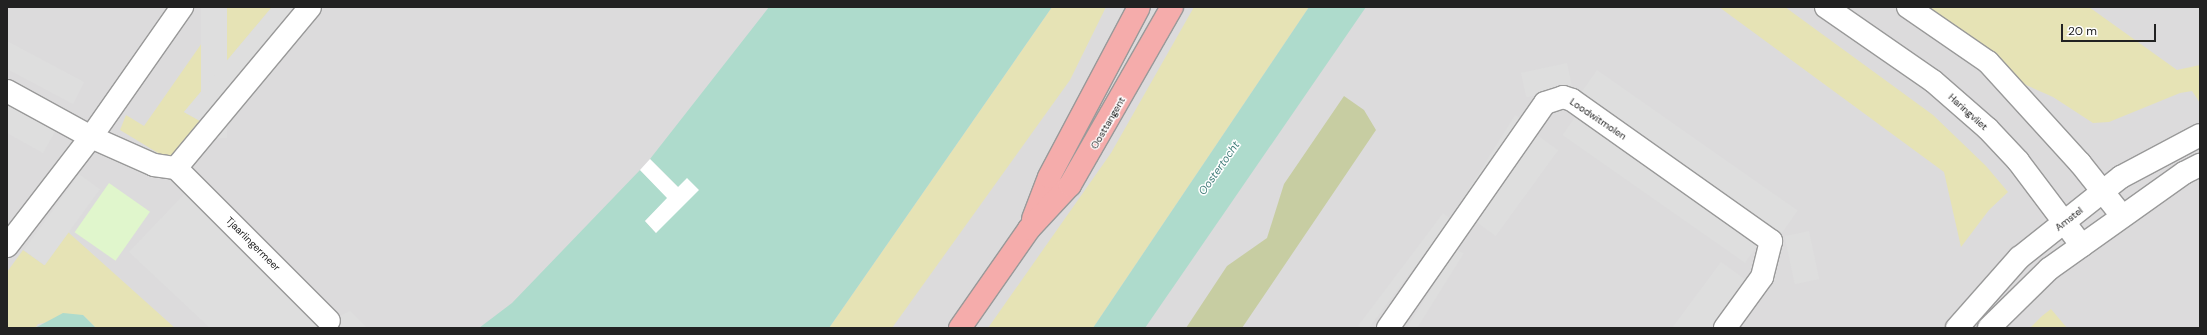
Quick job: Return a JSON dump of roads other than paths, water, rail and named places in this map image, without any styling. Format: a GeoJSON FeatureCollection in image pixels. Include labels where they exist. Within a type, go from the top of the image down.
{"type":"FeatureCollection","features":[{"type":"Feature","properties":{"kind":"main road","name":"Oosttangent"},"geometry":{"type":"LineString","coordinates":[[1029,229],[1049,178],[1138,7]]}},
{"type":"Feature","properties":{"kind":"main road","name":"Oosttangent"},"geometry":{"type":"LineString","coordinates":[[960,328],[1029,229],[1070,185],[1091,153],[1172,7]]}},
{"type":"Feature","properties":{"kind":"street"},"geometry":{"type":"LineString","coordinates":[[7,246],[91,137],[182,7]]}},
{"type":"Feature","properties":{"kind":"street"},"geometry":{"type":"LineString","coordinates":[[7,91],[91,137],[154,165],[176,168],[310,7]]}},
{"type":"Feature","properties":{"kind":"street","name":"Haringvliet"},"geometry":{"type":"LineString","coordinates":[[1826,7],[1934,81],[1988,129],[2018,162],[2063,224],[2082,246]]}},
{"type":"Feature","properties":{"kind":"street"},"geometry":{"type":"LineString","coordinates":[[1908,7],[1988,62],[2103,192],[2122,216]]}},
{"type":"Feature","properties":{"kind":"street","name":"Loodwitmolen"},"geometry":{"type":"LineString","coordinates":[[1388,328],[1545,103],[1563,97],[1572,100],[1771,240],[1762,277],[1725,328]]}},
{"type":"Feature","properties":{"kind":"street","name":"Amstel"},"geometry":{"type":"LineString","coordinates":[[1957,328],[2009,266],[2103,192],[2143,164],[2200,135]]}},
{"type":"Feature","properties":{"kind":"street"},"geometry":{"type":"LineString","coordinates":[[1989,328],[2049,269],[2184,173],[2200,165]]}},
{"type":"Feature","properties":{"kind":"street","name":"Tjaarlingermeer"},"geometry":{"type":"LineString","coordinates":[[176,168],[329,321]]}},
{"type":"Feature","properties":{"kind":"water"},"geometry":{"type":"Polygon","coordinates":[[[769,7],[1052,7],[829,328],[479,328],[512,303],[640,170],[668,198],[645,221],[656,233],[678,187],[650,159],[769,7]]]}},
{"type":"Feature","properties":{"kind":"water","name":"Oostertocht"},"geometry":{"type":"Polygon","coordinates":[[[1309,7],[1366,7],[1145,328],[1093,328],[1309,7]]]}},
{"type":"Feature","properties":{"kind":"water"},"geometry":{"type":"Polygon","coordinates":[[[63,313],[83,315],[96,328],[35,328],[63,313]]]}}]}
